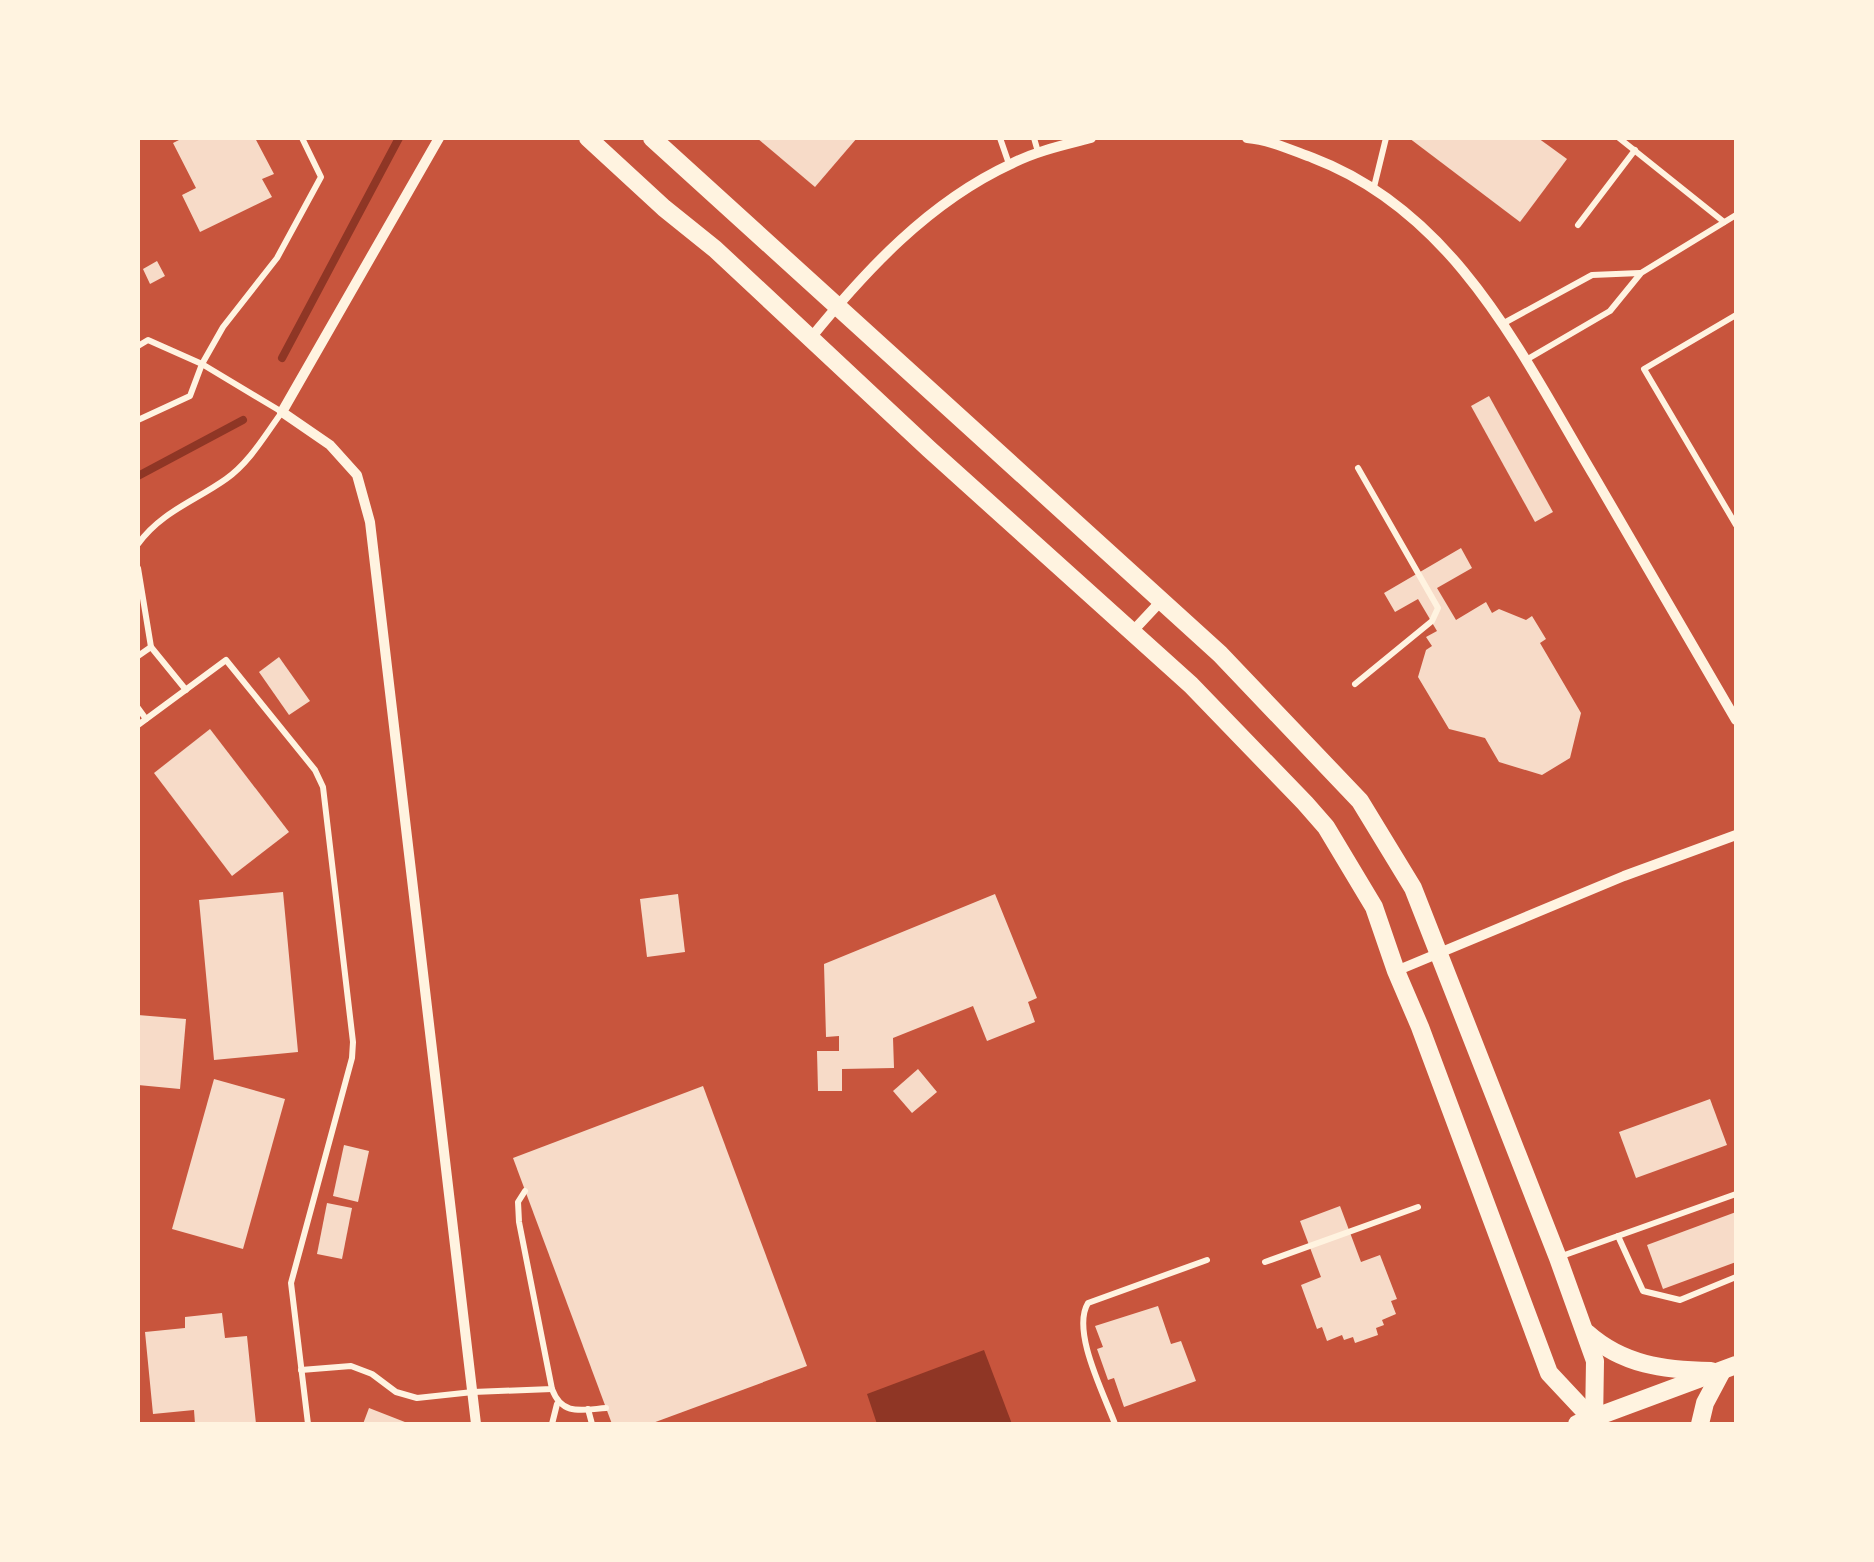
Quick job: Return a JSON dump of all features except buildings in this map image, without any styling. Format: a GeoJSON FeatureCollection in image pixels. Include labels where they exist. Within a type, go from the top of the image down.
{"type":"FeatureCollection","features":[{"type":"Feature","properties":{"kind":"main road"},"geometry":{"type":"LineString","coordinates":[[588,138],[715,249],[1190,685],[1326,827],[1374,907],[1549,1374],[1588,1423]]}},
{"type":"Feature","properties":{"kind":"main road"},"geometry":{"type":"LineString","coordinates":[[652,138],[1220,654],[1360,802],[1412,888],[1558,1258],[1595,1361],[1588,1423]]}},
{"type":"Feature","properties":{"kind":"main road"},"geometry":{"type":"LineString","coordinates":[[1584,1330],[1612,1353],[1636,1362],[1669,1370],[1729,1368]]}},
{"type":"Feature","properties":{"kind":"main road"},"geometry":{"type":"LineString","coordinates":[[1588,1423],[1729,1368]]}},
{"type":"Feature","properties":{"kind":"main road"},"geometry":{"type":"LineString","coordinates":[[1700,1424],[1705,1404],[1729,1368]]}},
{"type":"Feature","properties":{"kind":"street"},"geometry":{"type":"LineString","coordinates":[[439,138],[282,412],[330,445],[357,474],[370,522],[476,1424]]}},
{"type":"Feature","properties":{"kind":"street"},"geometry":{"type":"LineString","coordinates":[[810,339],[880,258],[926,217],[1009,164],[1091,138]]}},
{"type":"Feature","properties":{"kind":"street"},"geometry":{"type":"LineString","coordinates":[[1247,138],[1282,142],[1350,172],[1388,196],[1480,289],[1504,322],[1736,720]]}},
{"type":"Feature","properties":{"kind":"street"},"geometry":{"type":"LineString","coordinates":[[1132,632],[1162,601]]}},
{"type":"Feature","properties":{"kind":"street"},"geometry":{"type":"LineString","coordinates":[[1396,971],[1624,876],[1736,835]]}},
{"type":"Feature","properties":{"kind":"lane"},"geometry":{"type":"LineString","coordinates":[[138,420],[190,396],[202,364],[224,327],[277,258],[321,177],[302,138]]}},
{"type":"Feature","properties":{"kind":"lane"},"geometry":{"type":"LineString","coordinates":[[1000,138],[1009,164]]}},
{"type":"Feature","properties":{"kind":"lane"},"geometry":{"type":"LineString","coordinates":[[1034,138],[1038,152]]}},
{"type":"Feature","properties":{"kind":"lane"},"geometry":{"type":"LineString","coordinates":[[1374,187],[1386,138]]}},
{"type":"Feature","properties":{"kind":"lane"},"geometry":{"type":"LineString","coordinates":[[1619,138],[1724,222]]}},
{"type":"Feature","properties":{"kind":"lane"},"geometry":{"type":"LineString","coordinates":[[1578,224],[1635,150]]}},
{"type":"Feature","properties":{"kind":"lane"},"geometry":{"type":"LineString","coordinates":[[1526,360],[1610,311],[1641,273],[1736,215]]}},
{"type":"Feature","properties":{"kind":"lane"},"geometry":{"type":"LineString","coordinates":[[1504,322],[1592,275],[1641,273]]}},
{"type":"Feature","properties":{"kind":"lane"},"geometry":{"type":"LineString","coordinates":[[1736,315],[1644,369],[1736,525]]}},
{"type":"Feature","properties":{"kind":"lane"},"geometry":{"type":"LineString","coordinates":[[138,346],[148,340],[202,364],[282,412],[248,460],[151,526],[138,544]]}},
{"type":"Feature","properties":{"kind":"lane"},"geometry":{"type":"LineString","coordinates":[[1355,684],[1432,621],[1438,608],[1358,468]]}},
{"type":"Feature","properties":{"kind":"lane"},"geometry":{"type":"LineString","coordinates":[[138,568],[151,646],[186,690]]}},
{"type":"Feature","properties":{"kind":"lane"},"geometry":{"type":"LineString","coordinates":[[138,656],[151,646]]}},
{"type":"Feature","properties":{"kind":"lane"},"geometry":{"type":"LineString","coordinates":[[138,726],[226,660],[314,770],[323,787],[352,1058],[291,1284],[308,1424]]}},
{"type":"Feature","properties":{"kind":"lane"},"geometry":{"type":"LineString","coordinates":[[138,708],[146,719]]}},
{"type":"Feature","properties":{"kind":"lane"},"geometry":{"type":"LineString","coordinates":[[525,1191],[518,1202],[519,1222],[558,1404],[552,1424]]}},
{"type":"Feature","properties":{"kind":"lane"},"geometry":{"type":"LineString","coordinates":[[1558,1258],[1736,1194]]}},
{"type":"Feature","properties":{"kind":"lane"},"geometry":{"type":"LineString","coordinates":[[1265,1262],[1418,1207]]}},
{"type":"Feature","properties":{"kind":"lane"},"geometry":{"type":"LineString","coordinates":[[1618,1236],[1643,1291],[1680,1300],[1736,1277]]}},
{"type":"Feature","properties":{"kind":"lane"},"geometry":{"type":"LineString","coordinates":[[1115,1424],[1082,1332],[1082,1314],[1088,1303],[1207,1260]]}},
{"type":"Feature","properties":{"kind":"lane"},"geometry":{"type":"LineString","coordinates":[[301,1370],[351,1366],[372,1374],[396,1392],[416,1398],[552,1389]]}},
{"type":"Feature","properties":{"kind":"lane"},"geometry":{"type":"LineString","coordinates":[[558,1404],[571,1411],[606,1408]]}},
{"type":"Feature","properties":{"kind":"lane"},"geometry":{"type":"LineString","coordinates":[[588,1410],[592,1424]]}},
{"type":"Feature","properties":{"kind":"shaded area"},"geometry":{"type":"Polygon","coordinates":[[[984,1350],[1012,1424],[877,1424],[867,1394],[984,1350]]]}},
{"type":"Feature","properties":{"kind":"waterway"},"geometry":{"type":"LineString","coordinates":[[282,358],[399,138]]}},
{"type":"Feature","properties":{"kind":"waterway"},"geometry":{"type":"LineString","coordinates":[[138,476],[243,420]]}}]}
